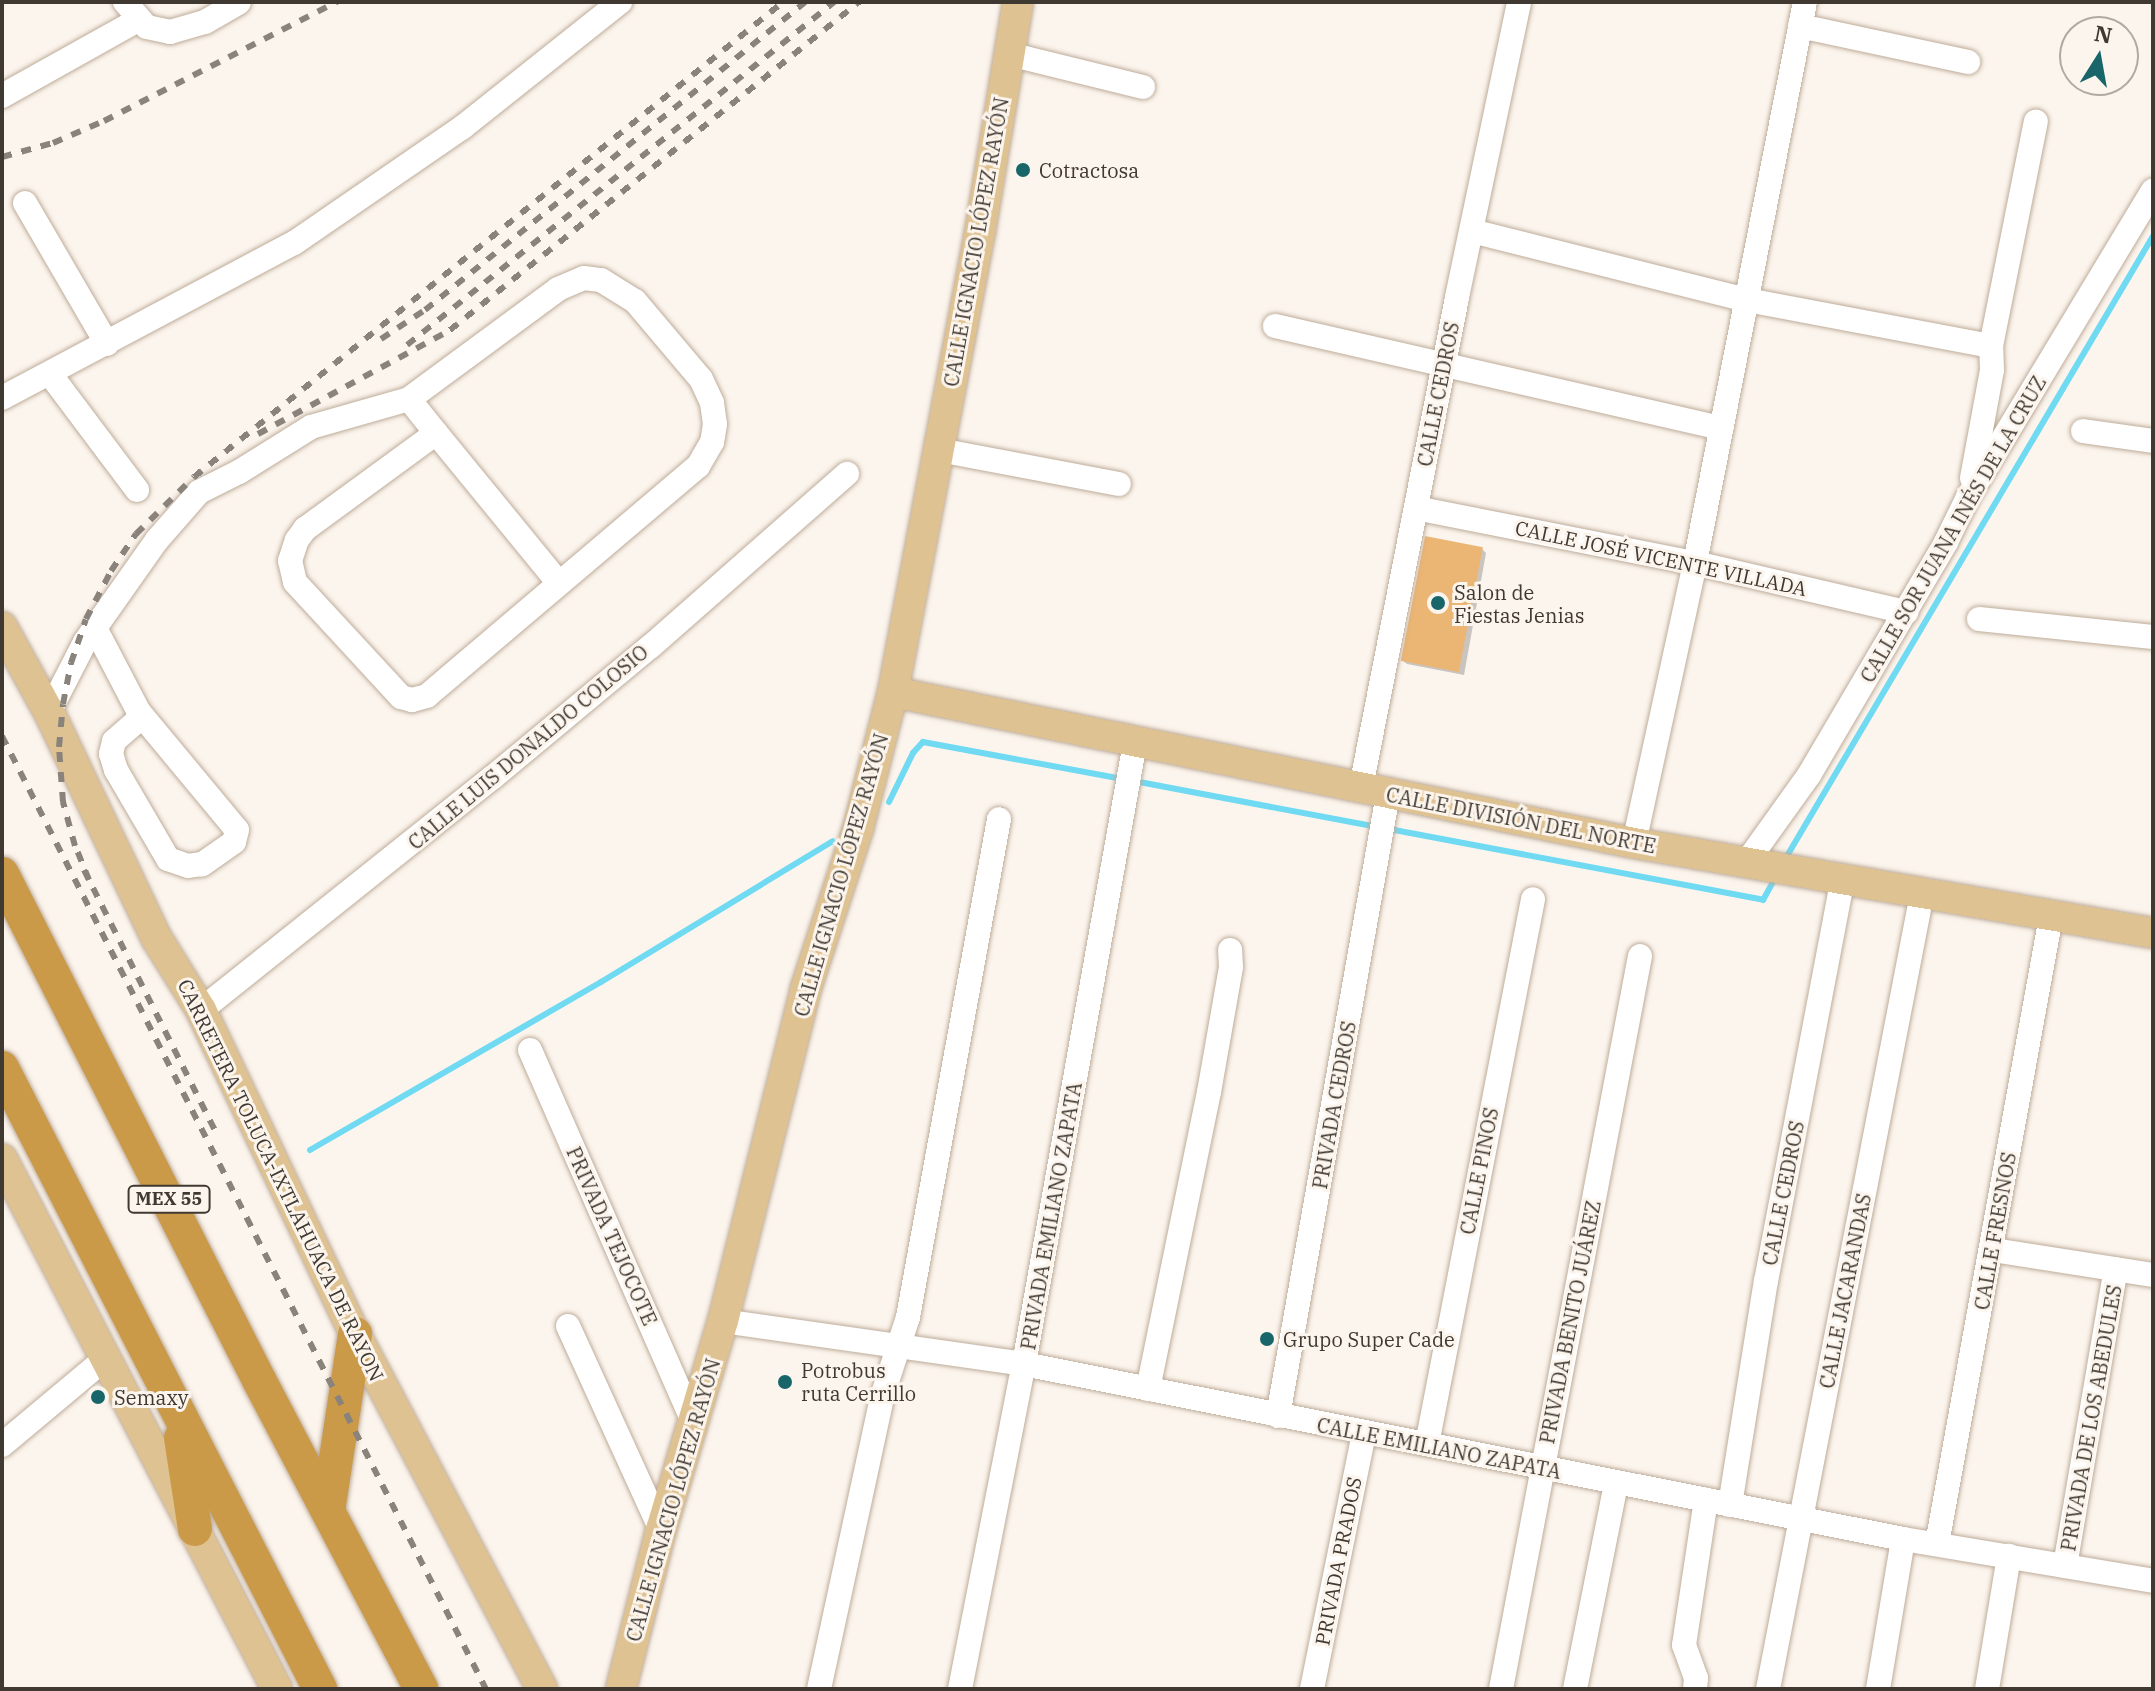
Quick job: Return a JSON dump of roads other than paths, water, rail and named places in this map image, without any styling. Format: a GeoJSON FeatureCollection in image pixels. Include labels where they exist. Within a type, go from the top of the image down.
{"type":"FeatureCollection","features":[{"type":"Feature","properties":{"kind":"highway","name":"MEX 55"},"geometry":{"type":"LineString","coordinates":[[2,874],[421,1689]]}},
{"type":"Feature","properties":{"kind":"highway"},"geometry":{"type":"LineString","coordinates":[[2,1068],[320,1689]]}},
{"type":"Feature","properties":{"kind":"highway"},"geometry":{"type":"LineString","coordinates":[[328,1511],[355,1334]]}},
{"type":"Feature","properties":{"kind":"highway"},"geometry":{"type":"LineString","coordinates":[[176,1406],[195,1529]]}},
{"type":"Feature","properties":{"kind":"main road","name":"CALLE IGNACIO LÓPEZ RAYÓN"},"geometry":{"type":"LineString","coordinates":[[621,1689],[661,1530],[723,1321],[806,988],[858,829],[893,692],[1018,2]]}},
{"type":"Feature","properties":{"kind":"main road","name":"CARRETERA TOLUCA-IXTLAHUACA DE RAYON"},"geometry":{"type":"LineString","coordinates":[[2,627],[49,712],[157,939],[201,1010],[355,1334],[542,1689]]}},
{"type":"Feature","properties":{"kind":"main road","name":"CALLE DIVISIÓN DEL NORTE"},"geometry":{"type":"LineString","coordinates":[[893,692],[1133,753],[1842,882],[2153,933]]}},
{"type":"Feature","properties":{"kind":"main road"},"geometry":{"type":"LineString","coordinates":[[2,1159],[277,1689]]}},
{"type":"Feature","properties":{"kind":"street"},"geometry":{"type":"LineString","coordinates":[[2,96],[132,11],[157,31],[181,31],[239,2]]}},
{"type":"Feature","properties":{"kind":"street"},"geometry":{"type":"LineString","coordinates":[[2,398],[107,344],[331,219],[463,127],[620,2]]}},
{"type":"Feature","properties":{"kind":"street","name":"CALLE CEDROS"},"geometry":{"type":"LineString","coordinates":[[1378,797],[1416,508],[1519,2]]}},
{"type":"Feature","properties":{"kind":"street"},"geometry":{"type":"LineString","coordinates":[[1634,843],[1695,563],[1803,14],[1968,62]]}},
{"type":"Feature","properties":{"kind":"street"},"geometry":{"type":"LineString","coordinates":[[1009,54],[1143,87]]}},
{"type":"Feature","properties":{"kind":"street"},"geometry":{"type":"LineString","coordinates":[[1968,497],[1992,370],[1991,346],[2036,121]]}},
{"type":"Feature","properties":{"kind":"street","name":"CALLE SOR JUANA INÉS DE LA CRUZ"},"geometry":{"type":"LineString","coordinates":[[1767,868],[1809,775],[1906,612],[1968,497],[2153,190]]}},
{"type":"Feature","properties":{"kind":"street"},"geometry":{"type":"LineString","coordinates":[[25,203],[107,344]]}},
{"type":"Feature","properties":{"kind":"street"},"geometry":{"type":"LineString","coordinates":[[1472,231],[1747,300],[1991,346]]}},
{"type":"Feature","properties":{"kind":"street"},"geometry":{"type":"LineString","coordinates":[[49,712],[95,628],[157,540],[199,492],[239,472],[311,427],[409,399],[558,289],[584,278],[610,284],[635,301],[692,366],[712,403],[715,424],[707,454],[427,696],[412,700],[401,697],[295,582],[290,561],[297,540],[305,529],[436,433]]}},
{"type":"Feature","properties":{"kind":"street"},"geometry":{"type":"LineString","coordinates":[[1275,326],[1722,428]]}},
{"type":"Feature","properties":{"kind":"street"},"geometry":{"type":"LineString","coordinates":[[50,374],[137,490]]}},
{"type":"Feature","properties":{"kind":"street"},"geometry":{"type":"LineString","coordinates":[[409,399],[558,582]]}},
{"type":"Feature","properties":{"kind":"street"},"geometry":{"type":"LineString","coordinates":[[2083,431],[2153,441]]}},
{"type":"Feature","properties":{"kind":"street"},"geometry":{"type":"LineString","coordinates":[[939,450],[1119,484]]}},
{"type":"Feature","properties":{"kind":"street","name":"CALLE LUIS DONALDO COLOSIO"},"geometry":{"type":"LineString","coordinates":[[201,1010],[529,747],[847,474]]}},
{"type":"Feature","properties":{"kind":"street","name":"CALLE JOSÉ VICENTE VILLADA"},"geometry":{"type":"LineString","coordinates":[[1416,508],[1695,563],[1906,612]]}},
{"type":"Feature","properties":{"kind":"street"},"geometry":{"type":"LineString","coordinates":[[1979,619],[2153,637]]}},
{"type":"Feature","properties":{"kind":"street"},"geometry":{"type":"LineString","coordinates":[[95,628],[139,712],[237,830],[234,842],[202,864],[188,866],[168,859],[116,770],[111,754],[114,741],[137,721],[139,712]]}},
{"type":"Feature","properties":{"kind":"street","name":"PRIVADA EMILIANO ZAPATA"},"geometry":{"type":"LineString","coordinates":[[960,1689],[1024,1364],[1133,753]]}},
{"type":"Feature","properties":{"kind":"street","name":"PRIVADA CEDROS"},"geometry":{"type":"LineString","coordinates":[[1278,1416],[1381,834],[1378,797]]}},
{"type":"Feature","properties":{"kind":"street"},"geometry":{"type":"LineString","coordinates":[[819,1689],[882,1397],[912,1292],[999,819]]}},
{"type":"Feature","properties":{"kind":"street","name":"CALLE CEDROS"},"geometry":{"type":"LineString","coordinates":[[1695,1689],[1696,1678],[1684,1645],[1766,1281],[1842,882]]}},
{"type":"Feature","properties":{"kind":"street","name":"CALLE JACARANDAS"},"geometry":{"type":"LineString","coordinates":[[1768,1689],[1922,894]]}},
{"type":"Feature","properties":{"kind":"street","name":"CALLE PINOS"},"geometry":{"type":"LineString","coordinates":[[1427,1444],[1533,899]]}},
{"type":"Feature","properties":{"kind":"street","name":"CALLE FRESNOS"},"geometry":{"type":"LineString","coordinates":[[1937,1544],[1993,1250],[2051,917]]}},
{"type":"Feature","properties":{"kind":"street"},"geometry":{"type":"LineString","coordinates":[[1148,1389],[1209,1092],[1231,967],[1230,950]]}},
{"type":"Feature","properties":{"kind":"street","name":"PRIVADA BENITO JUÁREZ"},"geometry":{"type":"LineString","coordinates":[[1501,1689],[1640,956]]}},
{"type":"Feature","properties":{"kind":"street","name":"PRIVADA TEJOCOTE"},"geometry":{"type":"LineString","coordinates":[[530,1050],[693,1421]]}},
{"type":"Feature","properties":{"kind":"street"},"geometry":{"type":"LineString","coordinates":[[1993,1250],[2153,1275]]}},
{"type":"Feature","properties":{"kind":"street","name":"PRIVADA DE LOS ABEDULES"},"geometry":{"type":"LineString","coordinates":[[2065,1566],[2116,1269]]}},
{"type":"Feature","properties":{"kind":"street","name":"CALLE EMILIANO ZAPATA"},"geometry":{"type":"LineString","coordinates":[[723,1321],[1024,1364],[1903,1539],[2153,1581]]}},
{"type":"Feature","properties":{"kind":"street"},"geometry":{"type":"LineString","coordinates":[[568,1326],[661,1530]]}},
{"type":"Feature","properties":{"kind":"street"},"geometry":{"type":"LineString","coordinates":[[2,1445],[106,1358]]}},
{"type":"Feature","properties":{"kind":"street","name":"PRIVADA PRADOS"},"geometry":{"type":"LineString","coordinates":[[1312,1689],[1364,1433]]}},
{"type":"Feature","properties":{"kind":"street"},"geometry":{"type":"LineString","coordinates":[[1575,1689],[1616,1483]]}},
{"type":"Feature","properties":{"kind":"street"},"geometry":{"type":"LineString","coordinates":[[1878,1689],[1903,1539]]}},
{"type":"Feature","properties":{"kind":"street"},"geometry":{"type":"LineString","coordinates":[[1987,1689],[2009,1556]]}},
{"type":"Feature","properties":{"kind":"waterway"},"geometry":{"type":"LineString","coordinates":[[1784,861],[2153,236]]}},
{"type":"Feature","properties":{"kind":"waterway"},"geometry":{"type":"LineString","coordinates":[[889,802],[913,753],[923,742],[1123,779]]}},
{"type":"Feature","properties":{"kind":"waterway"},"geometry":{"type":"LineString","coordinates":[[1134,781],[1378,827]]}},
{"type":"Feature","properties":{"kind":"waterway"},"geometry":{"type":"LineString","coordinates":[[1389,829],[1763,900],[1775,878]]}},
{"type":"Feature","properties":{"kind":"waterway"},"geometry":{"type":"LineString","coordinates":[[310,1150],[601,982],[833,841]]}},
{"type":"Feature","properties":{"kind":"railway"},"geometry":{"type":"LineString","coordinates":[[2,157],[53,143],[104,121],[337,2]]}},
{"type":"Feature","properties":{"kind":"railway"},"geometry":{"type":"LineString","coordinates":[[89,880],[75,846],[63,802],[59,747],[63,704],[71,663],[86,619],[111,571],[136,534],[194,477],[783,2]]}},
{"type":"Feature","properties":{"kind":"railway"},"geometry":{"type":"LineString","coordinates":[[381,339],[425,310],[805,2]]}},
{"type":"Feature","properties":{"kind":"railway"},"geometry":{"type":"LineString","coordinates":[[407,345],[834,2]]}},
{"type":"Feature","properties":{"kind":"railway"},"geometry":{"type":"LineString","coordinates":[[258,434],[450,330],[859,2]]}},
{"type":"Feature","properties":{"kind":"railway"},"geometry":{"type":"LineString","coordinates":[[2,736],[486,1689]]}},
{"type":"Feature","properties":{"kind":"railway"},"geometry":{"type":"LineString","coordinates":[[84,870],[217,1135]]}},
{"type":"Feature","properties":{"kind":"place","name":"Cotractosa"},"geometry":{"type":"Point","coordinates":[1023,170]}},
{"type":"Feature","properties":{"kind":"place","name":"Salon de Fiestas Jenias"},"geometry":{"type":"Point","coordinates":[1438,603]}},
{"type":"Feature","properties":{"kind":"place","name":"Grupo Super Cade"},"geometry":{"type":"Point","coordinates":[1267,1339]}},
{"type":"Feature","properties":{"kind":"place","name":"Potrobus ruta Cerrillo"},"geometry":{"type":"Point","coordinates":[785,1382]}},
{"type":"Feature","properties":{"kind":"place","name":"Semaxy"},"geometry":{"type":"Point","coordinates":[98,1397]}}]}
